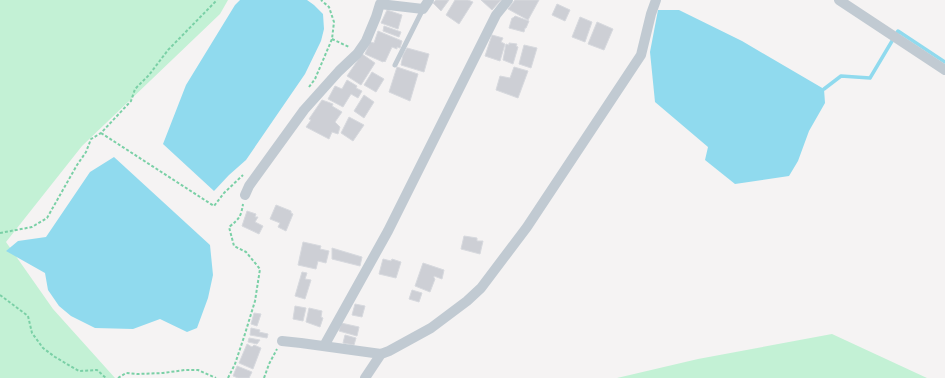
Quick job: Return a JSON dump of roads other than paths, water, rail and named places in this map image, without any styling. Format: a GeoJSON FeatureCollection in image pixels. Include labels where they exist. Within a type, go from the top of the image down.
{"type":"FeatureCollection","features":[{"type":"Feature","properties":{"kind":"street"},"geometry":{"type":"LineString","coordinates":[[245,195],[249,186],[304,110],[339,70],[357,54],[366,41],[382,2],[422,9],[429,0]]}},
{"type":"Feature","properties":{"kind":"street"},"geometry":{"type":"LineString","coordinates":[[324,346],[388,231],[496,16],[508,0]]}},
{"type":"Feature","properties":{"kind":"street"},"geometry":{"type":"LineString","coordinates":[[282,341],[381,354],[431,328],[467,301],[481,288],[527,227],[641,56],[651,14],[656,0]]}},
{"type":"Feature","properties":{"kind":"street"},"geometry":{"type":"LineString","coordinates":[[839,0],[945,70]]}},
{"type":"Feature","properties":{"kind":"street"},"geometry":{"type":"LineString","coordinates":[[365,378],[381,354]]}},
{"type":"Feature","properties":{"kind":"lane"},"geometry":{"type":"LineString","coordinates":[[395,65],[422,9]]}},
{"type":"Feature","properties":{"kind":"water"},"geometry":{"type":"Polygon","coordinates":[[[240,0],[307,0],[323,14],[324,29],[321,41],[305,74],[246,160],[214,191],[163,144],[186,85],[235,5],[240,0]]]}},
{"type":"Feature","properties":{"kind":"water"},"geometry":{"type":"Polygon","coordinates":[[[658,10],[679,10],[742,41],[824,89],[825,103],[809,131],[798,161],[789,176],[735,184],[705,160],[708,147],[655,102],[650,52],[658,10]]]}},
{"type":"Feature","properties":{"kind":"water"},"geometry":{"type":"Polygon","coordinates":[[[114,157],[210,245],[213,275],[208,298],[197,328],[187,332],[160,319],[133,329],[95,328],[71,316],[59,306],[48,290],[45,273],[6,251],[18,241],[46,237],[90,172],[114,157]]]}},
{"type":"Feature","properties":{"kind":"waterway"},"geometry":{"type":"LineString","coordinates":[[824,89],[841,76],[870,78],[898,31],[945,62]]}}]}
